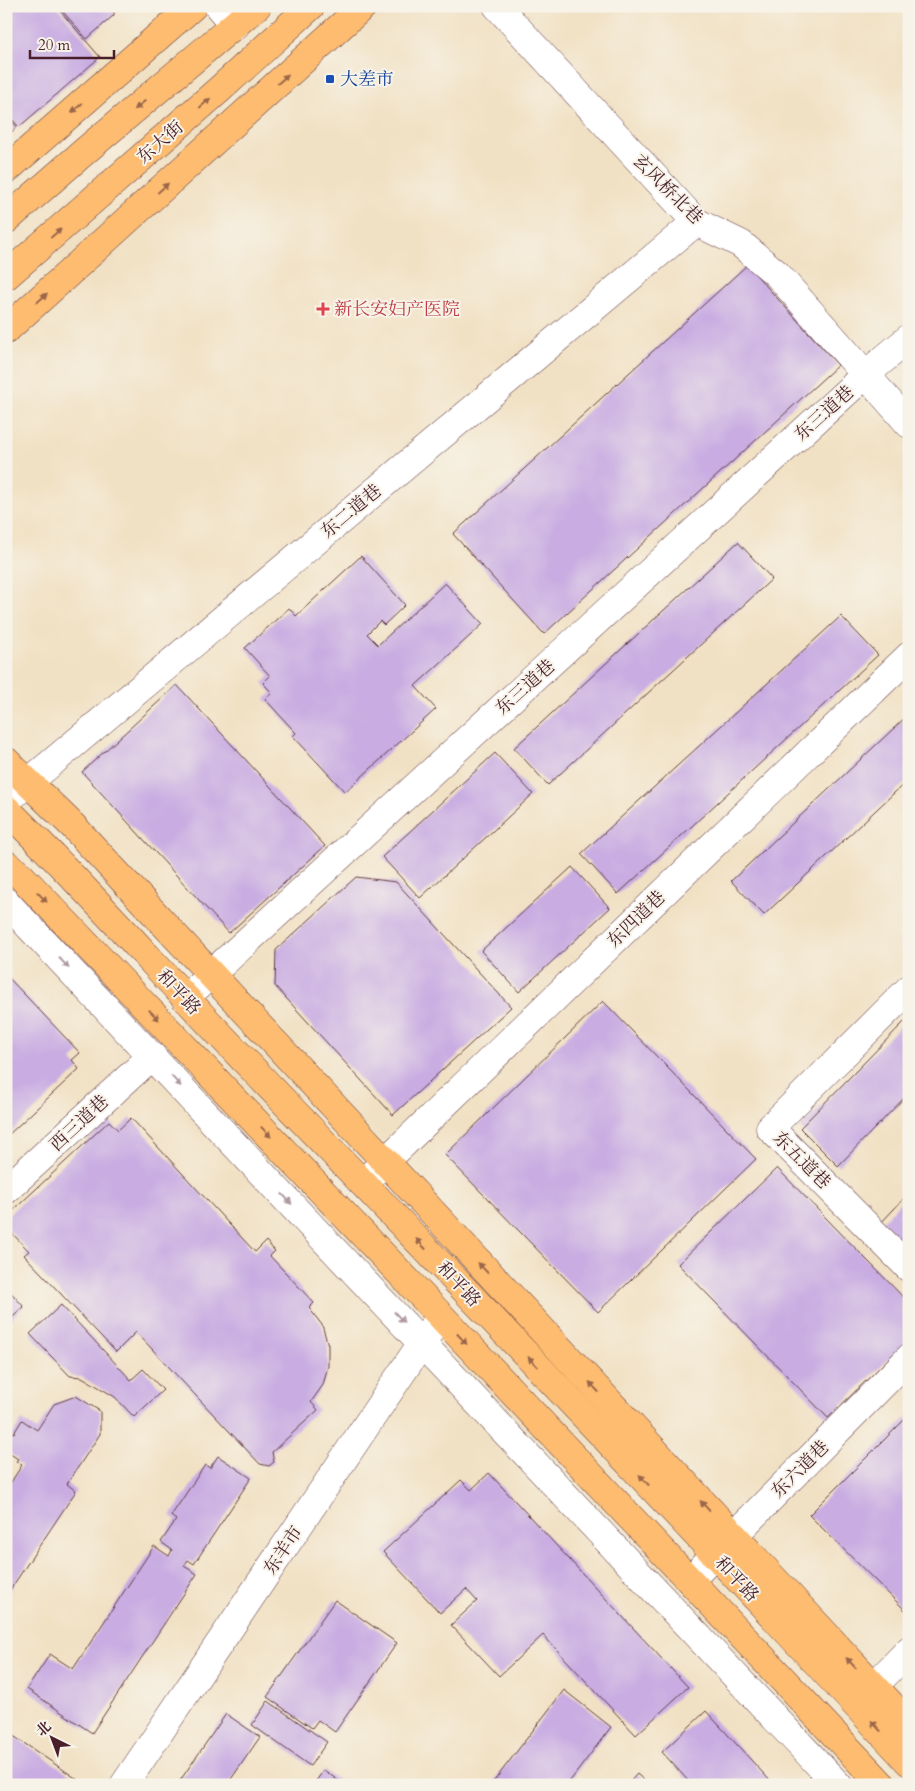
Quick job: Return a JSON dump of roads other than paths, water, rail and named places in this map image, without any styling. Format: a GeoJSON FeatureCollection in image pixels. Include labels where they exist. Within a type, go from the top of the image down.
{"type":"FeatureCollection","features":[{"type":"Feature","properties":{"kind":"main road"},"geometry":{"type":"LineString","coordinates":[[6,170],[193,6]]}},
{"type":"Feature","properties":{"kind":"main road"},"geometry":{"type":"LineString","coordinates":[[6,220],[85,150],[226,16],[257,6]]}},
{"type":"Feature","properties":{"kind":"main road","name":"东大街"},"geometry":{"type":"LineString","coordinates":[[6,276],[220,89],[311,6]]}},
{"type":"Feature","properties":{"kind":"main road"},"geometry":{"type":"LineString","coordinates":[[6,330],[363,6]]}},
{"type":"Feature","properties":{"kind":"main road"},"geometry":{"type":"LineString","coordinates":[[6,761],[72,825],[385,1162],[724,1546],[873,1687],[909,1724]]}},
{"type":"Feature","properties":{"kind":"main road","name":"和平路"},"geometry":{"type":"LineString","coordinates":[[6,810],[48,850],[185,998],[363,1183],[724,1546],[909,1762]]}},
{"type":"Feature","properties":{"kind":"main road","name":"和平路"},"geometry":{"type":"LineString","coordinates":[[6,864],[28,883],[441,1316],[882,1785]]}},
{"type":"Feature","properties":{"kind":"street","name":"玄风桥北巷"},"geometry":{"type":"LineString","coordinates":[[497,6],[696,222],[741,244],[777,274],[909,424]]}},
{"type":"Feature","properties":{"kind":"street","name":"东二道巷"},"geometry":{"type":"LineString","coordinates":[[6,801],[696,222]]}},
{"type":"Feature","properties":{"kind":"street","name":"东三道巷"},"geometry":{"type":"LineString","coordinates":[[185,998],[865,375],[909,338]]}},
{"type":"Feature","properties":{"kind":"street","name":"东四道巷"},"geometry":{"type":"LineString","coordinates":[[363,1183],[909,656]]}},
{"type":"Feature","properties":{"kind":"street"},"geometry":{"type":"LineString","coordinates":[[6,902],[423,1342],[838,1785]]}},
{"type":"Feature","properties":{"kind":"street","name":"东五道巷"},"geometry":{"type":"LineString","coordinates":[[909,989],[770,1128],[909,1268]]}},
{"type":"Feature","properties":{"kind":"street","name":"西三道巷"},"geometry":{"type":"LineString","coordinates":[[6,1190],[152,1056]]}},
{"type":"Feature","properties":{"kind":"street","name":"东羊市"},"geometry":{"type":"LineString","coordinates":[[124,1785],[441,1316]]}},
{"type":"Feature","properties":{"kind":"street","name":"东六道巷"},"geometry":{"type":"LineString","coordinates":[[690,1580],[909,1358]]}},
{"type":"Feature","properties":{"kind":"street"},"geometry":{"type":"LineString","coordinates":[[873,1687],[909,1650]]}},
{"type":"Feature","properties":{"kind":"place","name":"大差市"},"geometry":{"type":"Point","coordinates":[330,79]}},
{"type":"Feature","properties":{"kind":"place","name":"新长安妇产医院"},"geometry":{"type":"Point","coordinates":[323,309]}}]}
